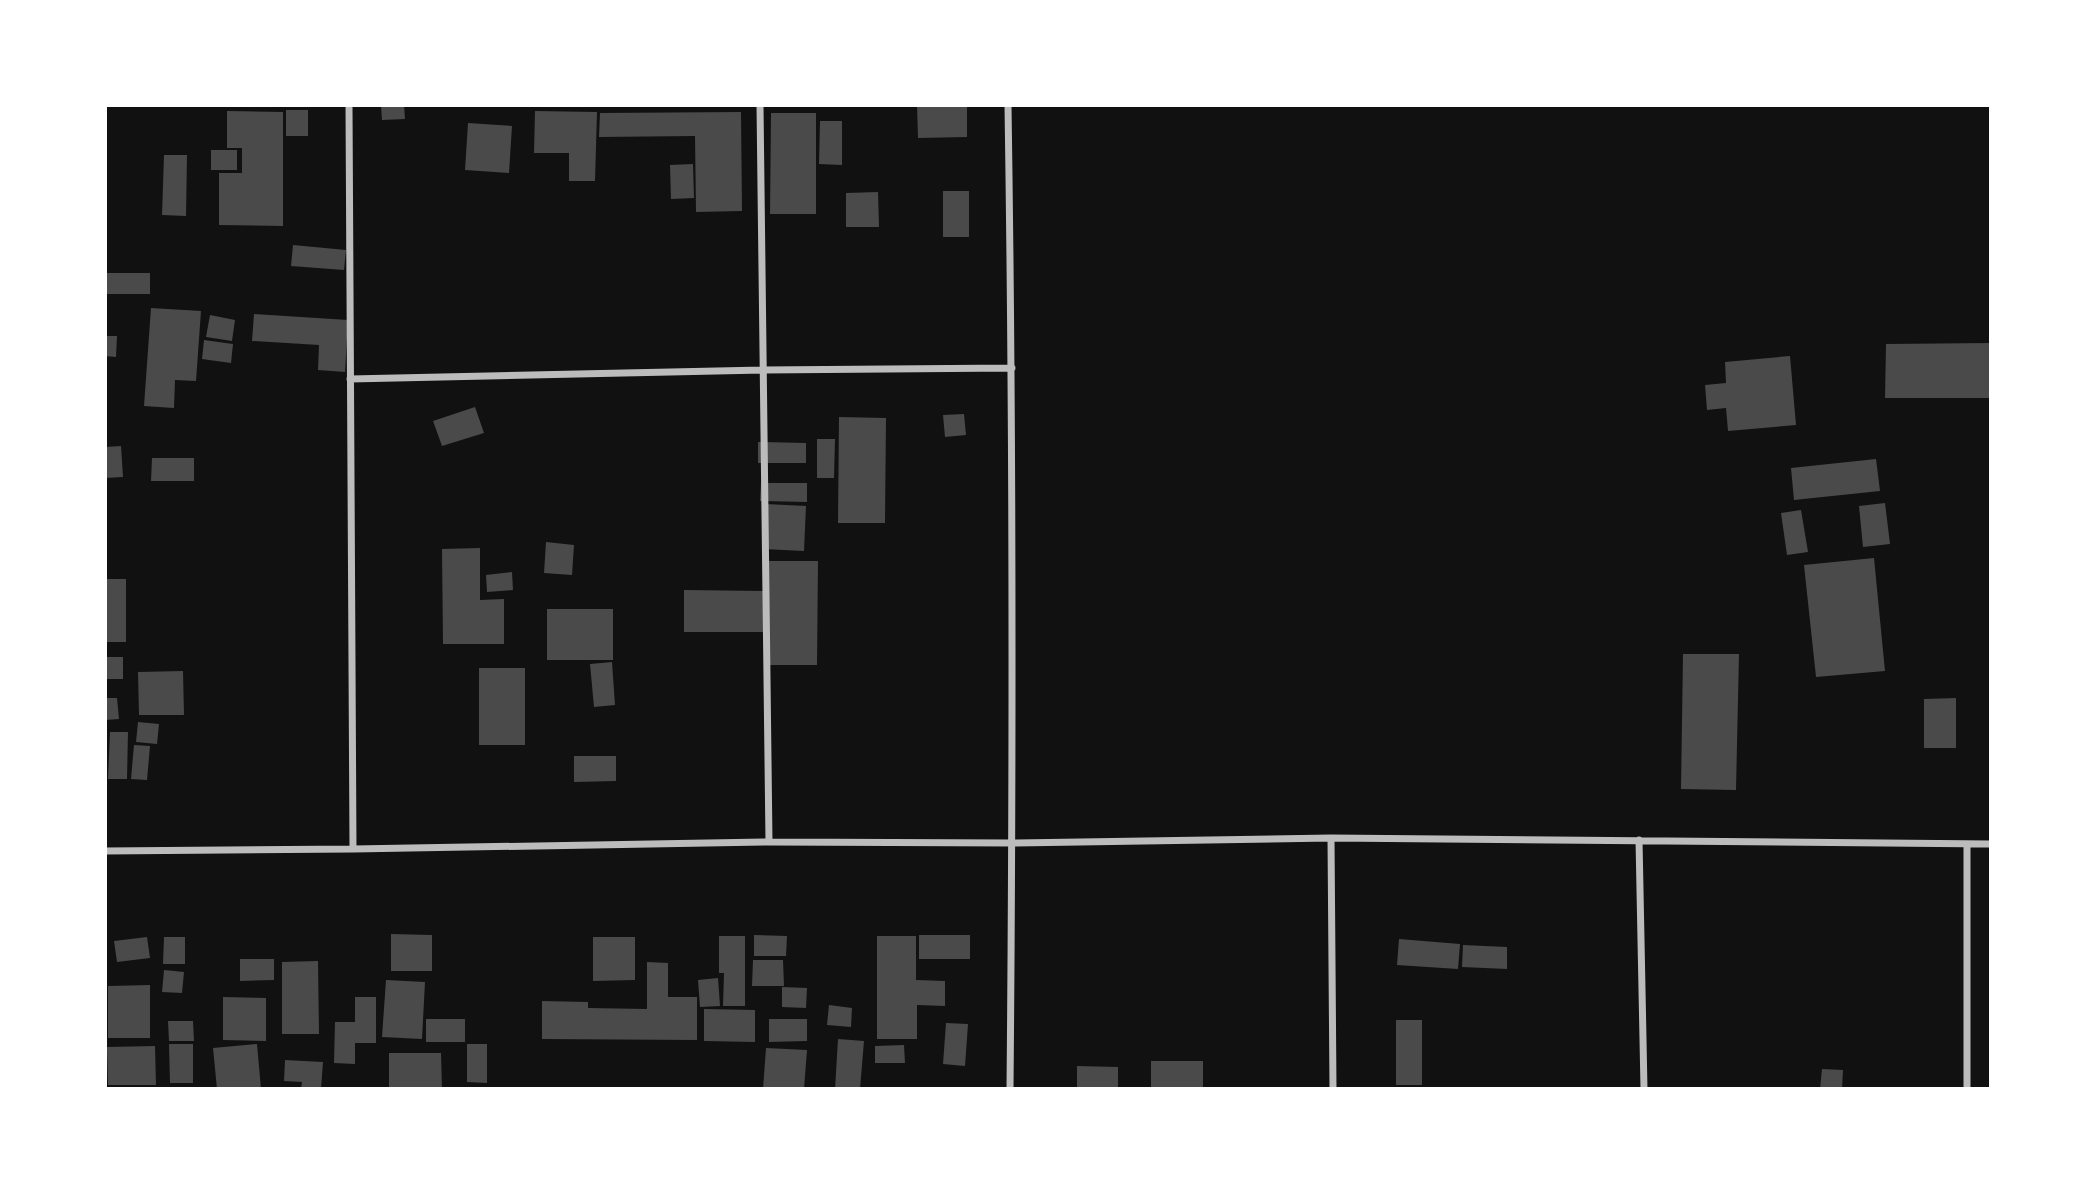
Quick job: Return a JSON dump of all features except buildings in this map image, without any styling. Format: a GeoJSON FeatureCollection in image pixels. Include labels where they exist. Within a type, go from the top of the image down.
{"type":"FeatureCollection","features":[{"type":"Feature","properties":{"kind":"street"},"geometry":{"type":"LineString","coordinates":[[349,105],[353,849]]}},
{"type":"Feature","properties":{"kind":"street"},"geometry":{"type":"LineString","coordinates":[[760,105],[769,842]]}},
{"type":"Feature","properties":{"kind":"street"},"geometry":{"type":"LineString","coordinates":[[1008,105],[1012,368],[1010,598],[1013,843],[1010,1089]]}},
{"type":"Feature","properties":{"kind":"street"},"geometry":{"type":"LineString","coordinates":[[351,379],[763,370],[1012,368]]}},
{"type":"Feature","properties":{"kind":"street"},"geometry":{"type":"LineString","coordinates":[[1331,838],[1333,1089]]}},
{"type":"Feature","properties":{"kind":"street"},"geometry":{"type":"LineString","coordinates":[[105,850],[1331,838],[1991,844]]}},
{"type":"Feature","properties":{"kind":"street"},"geometry":{"type":"LineString","coordinates":[[1639,840],[1644,1089]]}},
{"type":"Feature","properties":{"kind":"street"},"geometry":{"type":"LineString","coordinates":[[1967,844],[1968,1089]]}}]}
